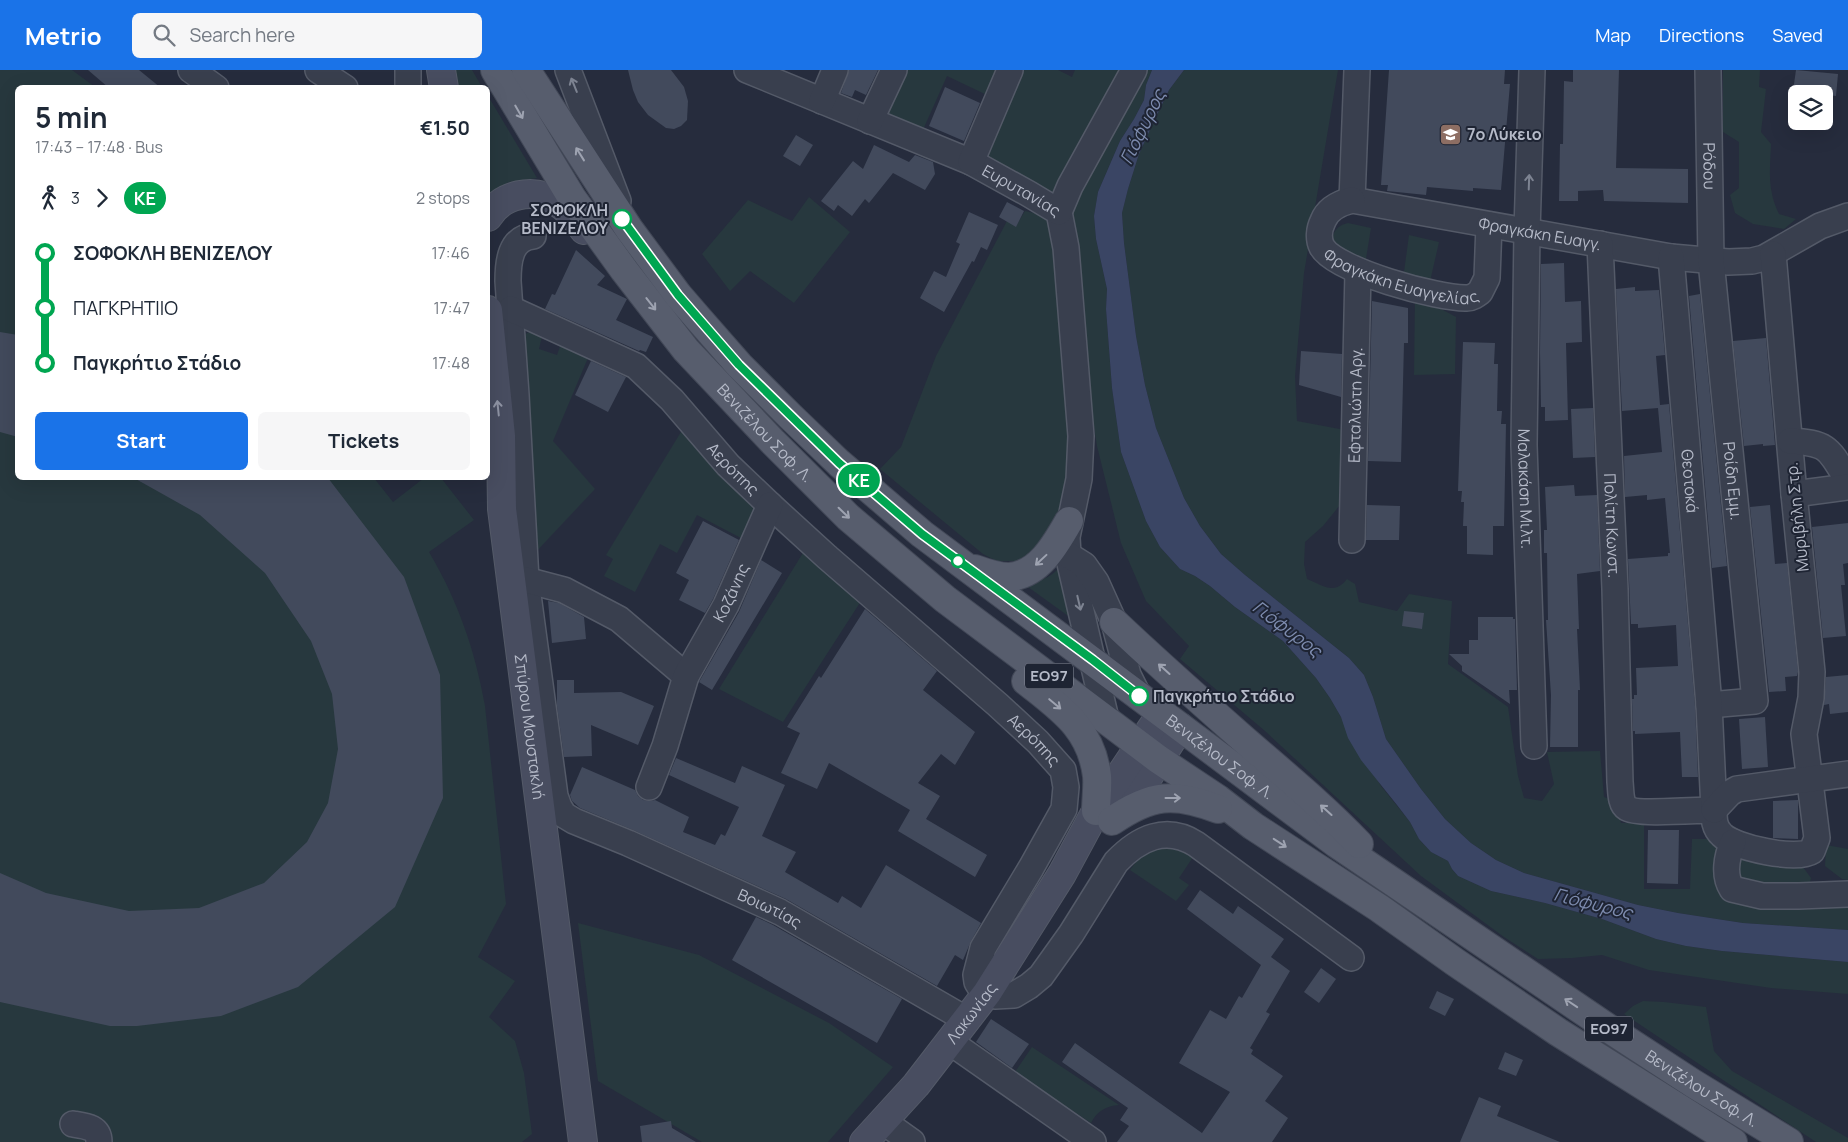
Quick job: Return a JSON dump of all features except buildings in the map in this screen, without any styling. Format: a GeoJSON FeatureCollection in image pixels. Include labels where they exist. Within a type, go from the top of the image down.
{"type":"FeatureCollection","features":[{"type":"Feature","properties":{"kind":"main road"},"geometry":{"type":"LineString","coordinates":[[441,70],[444,85]]}},
{"type":"Feature","properties":{"kind":"main road","name":"Βενιζέλου Σοφ. Λ."},"geometry":{"type":"LineString","coordinates":[[495,70],[525,123],[572,198],[624,270],[686,350],[773,442],[848,517],[945,599],[1150,752],[1253,826],[1379,908],[1558,1032],[1733,1142]]}},
{"type":"Feature","properties":{"kind":"main road","name":"Βενιζέλου Σοφ. Λ."},"geometry":{"type":"LineString","coordinates":[[526,70],[629,229],[654,260],[678,295],[739,365],[790,416],[839,463],[922,534],[1093,660],[1316,829],[1611,1030],[1694,1084],[1789,1142]]}},
{"type":"Feature","properties":{"kind":"main road"},"geometry":{"type":"LineString","coordinates":[[490,215],[500,204],[517,195],[531,194],[554,200],[577,220],[589,238],[624,270]]}},
{"type":"Feature","properties":{"kind":"main road","name":"Σπύρου Μουστακλή"},"geometry":{"type":"LineString","coordinates":[[499,309],[502,509],[583,1142]]}},
{"type":"Feature","properties":{"kind":"main road"},"geometry":{"type":"LineString","coordinates":[[490,444],[502,509]]}},
{"type":"Feature","properties":{"kind":"main road"},"geometry":{"type":"LineString","coordinates":[[964,565],[996,576],[1010,577],[1025,572],[1035,566],[1053,549],[1069,521]]}},
{"type":"Feature","properties":{"kind":"main road"},"geometry":{"type":"LineString","coordinates":[[945,599],[951,612],[969,632],[1060,708],[1081,731],[1089,744],[1104,816],[1142,802],[1160,798],[1178,798],[1212,807],[1253,826]]}},
{"type":"Feature","properties":{"kind":"main road"},"geometry":{"type":"LineString","coordinates":[[1114,622],[1240,737],[1330,813],[1396,883]]}},
{"type":"Feature","properties":{"kind":"main road","name":"Λακωνίας"},"geometry":{"type":"LineString","coordinates":[[864,1142],[916,1085],[987,993],[1062,874],[1150,752],[1170,720]]}},
{"type":"Feature","properties":{"kind":"street"},"geometry":{"type":"LineString","coordinates":[[191,70],[212,85]]}},
{"type":"Feature","properties":{"kind":"street"},"geometry":{"type":"LineString","coordinates":[[318,70],[340,85]]}},
{"type":"Feature","properties":{"kind":"street"},"geometry":{"type":"LineString","coordinates":[[408,70],[408,85]]}},
{"type":"Feature","properties":{"kind":"street"},"geometry":{"type":"LineString","coordinates":[[568,70],[629,229]]}},
{"type":"Feature","properties":{"kind":"street","name":"Ευρυτανίας"},"geometry":{"type":"LineString","coordinates":[[747,70],[971,162],[1059,212],[1066,248],[1081,442],[1078,479],[1067,538],[1068,555],[1106,719]]}},
{"type":"Feature","properties":{"kind":"street"},"geometry":{"type":"LineString","coordinates":[[822,101],[835,70]]}},
{"type":"Feature","properties":{"kind":"street"},"geometry":{"type":"LineString","coordinates":[[870,122],[894,70]]}},
{"type":"Feature","properties":{"kind":"street"},"geometry":{"type":"LineString","coordinates":[[971,162],[1010,70]]}},
{"type":"Feature","properties":{"kind":"street"},"geometry":{"type":"LineString","coordinates":[[1059,212],[1070,186],[1134,70]]}},
{"type":"Feature","properties":{"kind":"street"},"geometry":{"type":"LineString","coordinates":[[1352,200],[1357,70]]}},
{"type":"Feature","properties":{"kind":"street","name":"Μαλακάση Μιλτ."},"geometry":{"type":"LineString","coordinates":[[1532,70],[1524,445],[1534,746]]}},
{"type":"Feature","properties":{"kind":"street","name":"Ρόδου"},"geometry":{"type":"LineString","coordinates":[[1708,70],[1711,261]]}},
{"type":"Feature","properties":{"kind":"street","name":"Φραγκάκη Ευαγγ."},"geometry":{"type":"LineString","coordinates":[[1352,200],[1671,257],[1711,261],[1752,261],[1773,254],[1813,229],[1848,216]]}},
{"type":"Feature","properties":{"kind":"street","name":"Φραγκάκη Ευαγγελίας"},"geometry":{"type":"LineString","coordinates":[[1352,200],[1339,203],[1324,218],[1320,227],[1322,247],[1342,263],[1358,271],[1422,291],[1468,298],[1480,292],[1487,278],[1489,225]]}},
{"type":"Feature","properties":{"kind":"street","name":"Σπύρου Μουστακλή"},"geometry":{"type":"LineString","coordinates":[[533,236],[526,236],[519,240],[511,252],[499,309],[526,580],[556,796],[559,807],[564,815]]}},
{"type":"Feature","properties":{"kind":"street","name":"Πολίτη Κωνστ."},"geometry":{"type":"LineString","coordinates":[[1600,244],[1615,579],[1622,800],[1625,808],[1640,812],[1714,810]]}},
{"type":"Feature","properties":{"kind":"street","name":"Μυριβήλη Στρ."},"geometry":{"type":"LineString","coordinates":[[1733,842],[1788,854],[1802,855],[1812,851],[1817,838],[1804,734],[1811,698],[1812,672],[1773,254]]}},
{"type":"Feature","properties":{"kind":"street","name":"Θεοτοκά"},"geometry":{"type":"LineString","coordinates":[[1671,257],[1708,705],[1714,821],[1720,834],[1733,842]]}},
{"type":"Feature","properties":{"kind":"street","name":"Ροίδη Εμμ."},"geometry":{"type":"LineString","coordinates":[[1708,705],[1754,701],[1711,261]]}},
{"type":"Feature","properties":{"kind":"street","name":"Εφταλιώτη Αργ."},"geometry":{"type":"LineString","coordinates":[[1352,540],[1358,271]]}},
{"type":"Feature","properties":{"kind":"street","name":"Αερόπης"},"geometry":{"type":"LineString","coordinates":[[499,309],[636,366],[672,400],[728,465],[770,505],[998,705],[1055,759],[1065,774],[1066,798],[1060,817],[981,954],[976,979],[979,987],[987,993]]}},
{"type":"Feature","properties":{"kind":"street"},"geometry":{"type":"LineString","coordinates":[[1790,441],[1813,442],[1820,445],[1836,461],[1848,481]]}},
{"type":"Feature","properties":{"kind":"street"},"geometry":{"type":"LineString","coordinates":[[1794,494],[1848,487]]}},
{"type":"Feature","properties":{"kind":"street","name":"Κοζάνης"},"geometry":{"type":"LineString","coordinates":[[648,787],[665,746],[686,676],[726,605],[770,505]]}},
{"type":"Feature","properties":{"kind":"street"},"geometry":{"type":"LineString","coordinates":[[1068,555],[1084,565],[1090,572],[1114,622],[1128,676],[1139,696]]}},
{"type":"Feature","properties":{"kind":"street"},"geometry":{"type":"LineString","coordinates":[[526,580],[564,590],[619,619],[686,676]]}},
{"type":"Feature","properties":{"kind":"street"},"geometry":{"type":"LineString","coordinates":[[1714,810],[1730,793],[1738,789],[1848,774]]}},
{"type":"Feature","properties":{"kind":"street","name":"Βοιωτίας"},"geometry":{"type":"LineString","coordinates":[[564,815],[574,821],[628,842],[780,912],[967,1020]]}},
{"type":"Feature","properties":{"kind":"street"},"geometry":{"type":"LineString","coordinates":[[987,993],[995,996],[1014,995],[1035,981],[1046,970],[1063,946],[1116,862],[1123,854],[1139,843],[1163,834],[1177,835],[1196,844],[1351,958]]}},
{"type":"Feature","properties":{"kind":"street"},"geometry":{"type":"LineString","coordinates":[[1733,842],[1728,852],[1727,866],[1727,880],[1732,889],[1762,896],[1848,894]]}},
{"type":"Feature","properties":{"kind":"street"},"geometry":{"type":"LineString","coordinates":[[950,1042],[1093,1142]]}},
{"type":"Feature","properties":{"kind":"street"},"geometry":{"type":"LineString","coordinates":[[884,1122],[912,1142]]}},
{"type":"Feature","properties":{"kind":"street"},"geometry":{"type":"LineString","coordinates":[[73,1124],[94,1129],[99,1135],[100,1142]]}},
{"type":"Feature","properties":{"kind":"shaded area"},"geometry":{"type":"Polygon","coordinates":[[[0,70],[72,70],[92,85],[15,85],[15,480],[376,480],[393,502],[421,480],[443,480],[474,520],[429,552],[457,607],[471,646],[481,685],[485,706],[506,904],[478,957],[515,981],[489,1017],[515,1041],[524,1073],[532,1134],[522,1142],[0,1142],[0,70]]]}},
{"type":"Feature","properties":{"kind":"shaded area"},"geometry":{"type":"Polygon","coordinates":[[[453,70],[472,70],[481,85],[455,85],[453,70]]]}},
{"type":"Feature","properties":{"kind":"shaded area"},"geometry":{"type":"Polygon","coordinates":[[[906,70],[1001,70],[989,96],[947,76],[922,132],[884,117],[906,70]]]}},
{"type":"Feature","properties":{"kind":"shaded area"},"geometry":{"type":"Polygon","coordinates":[[[1019,70],[1058,70],[1072,77],[1075,70],[1128,70],[1057,199],[979,159],[1019,70]]]}},
{"type":"Feature","properties":{"kind":"shaded area"},"geometry":{"type":"Polygon","coordinates":[[[1141,70],[1152,70],[1146,85],[1144,100],[1120,141],[1098,192],[1094,216],[1096,239],[1107,289],[1106,309],[1112,388],[1121,452],[1146,521],[1160,547],[1180,569],[1210,586],[1235,607],[1283,641],[1316,678],[1330,698],[1381,786],[1410,822],[1419,839],[1431,852],[1448,861],[1458,876],[1491,891],[1545,903],[1602,919],[1656,939],[1686,946],[1848,962],[1848,994],[1771,988],[1649,970],[1602,955],[1538,959],[1504,937],[1421,876],[1265,731],[1180,659],[1189,646],[1146,601],[1121,543],[1097,446],[1085,370],[1073,240],[1073,198],[1141,70]]]}},
{"type":"Feature","properties":{"kind":"shaded area"},"geometry":{"type":"Polygon","coordinates":[[[1184,70],[1338,70],[1304,273],[1295,376],[1297,421],[1345,430],[1340,505],[1323,526],[1305,542],[1304,564],[1307,579],[1328,588],[1333,588],[1338,587],[1347,579],[1355,584],[1359,602],[1397,611],[1409,594],[1452,601],[1448,664],[1508,707],[1518,776],[1524,798],[1542,801],[1554,784],[1547,752],[1600,751],[1604,797],[1615,801],[1621,823],[1644,823],[1644,889],[1690,889],[1692,839],[1708,839],[1723,846],[1720,882],[1848,900],[1848,930],[1743,923],[1678,913],[1638,905],[1524,873],[1496,860],[1471,843],[1445,819],[1421,789],[1386,739],[1364,675],[1349,658],[1221,554],[1200,526],[1184,498],[1156,428],[1145,385],[1136,336],[1124,243],[1122,213],[1139,154],[1169,90],[1184,70]]]}},
{"type":"Feature","properties":{"kind":"shaded area"},"geometry":{"type":"Polygon","coordinates":[[[1723,70],[1760,70],[1759,87],[1766,89],[1761,132],[1771,144],[1770,180],[1775,205],[1779,214],[1796,219],[1784,229],[1753,224],[1735,213],[1730,195],[1739,188],[1739,142],[1723,132],[1723,70]]]}},
{"type":"Feature","properties":{"kind":"shaded area"},"geometry":{"type":"Polygon","coordinates":[[[490,99],[537,178],[509,182],[490,193],[490,99]]]}},
{"type":"Feature","properties":{"kind":"shaded area"},"geometry":{"type":"Polygon","coordinates":[[[809,197],[850,232],[794,303],[750,271],[730,291],[702,254],[748,200],[792,221],[809,197]]]}},
{"type":"Feature","properties":{"kind":"shaded area"},"geometry":{"type":"Polygon","coordinates":[[[1025,211],[1047,216],[1054,230],[1076,443],[1062,518],[1049,540],[1019,561],[997,561],[983,554],[880,469],[901,447],[936,356],[1007,221],[1016,226],[1025,211]]]}},
{"type":"Feature","properties":{"kind":"shaded area"},"geometry":{"type":"Polygon","coordinates":[[[1348,223],[1371,228],[1365,265],[1331,244],[1336,230],[1348,223]]]}},
{"type":"Feature","properties":{"kind":"shaded area"},"geometry":{"type":"Polygon","coordinates":[[[1409,235],[1439,242],[1429,286],[1419,283],[1417,277],[1404,272],[1409,235]]]}},
{"type":"Feature","properties":{"kind":"shaded area"},"geometry":{"type":"Polygon","coordinates":[[[1415,295],[1456,317],[1455,374],[1414,375],[1415,295]]]}},
{"type":"Feature","properties":{"kind":"shaded area"},"geometry":{"type":"Polygon","coordinates":[[[543,332],[539,349],[557,355],[562,341],[590,353],[553,441],[595,489],[533,555],[524,336],[527,333],[543,332]]]}},
{"type":"Feature","properties":{"kind":"shaded area"},"geometry":{"type":"Polygon","coordinates":[[[684,427],[760,509],[741,538],[697,515],[677,553],[660,544],[635,592],[604,576],[613,559],[606,555],[684,427]]]}},
{"type":"Feature","properties":{"kind":"shaded area"},"geometry":{"type":"Polygon","coordinates":[[[806,548],[863,598],[783,722],[719,689],[806,548]]]}},
{"type":"Feature","properties":{"kind":"shaded area"},"geometry":{"type":"Polygon","coordinates":[[[1062,564],[1078,623],[1028,587],[1050,575],[1062,564]]]}},
{"type":"Feature","properties":{"kind":"shaded area"},"geometry":{"type":"Polygon","coordinates":[[[1171,840],[1193,857],[1179,878],[1189,885],[1176,901],[1130,870],[1142,854],[1171,840]]]}},
{"type":"Feature","properties":{"kind":"shaded area"},"geometry":{"type":"Polygon","coordinates":[[[1826,845],[1848,849],[1848,880],[1842,879],[1825,866],[1826,845]]]}},
{"type":"Feature","properties":{"kind":"shaded area"},"geometry":{"type":"Polygon","coordinates":[[[1734,847],[1800,863],[1811,878],[1808,890],[1733,882],[1734,847]]]}},
{"type":"Feature","properties":{"kind":"shaded area"},"geometry":{"type":"Polygon","coordinates":[[[578,923],[699,955],[829,1023],[893,1067],[828,1142],[702,1142],[598,1081],[578,923]]]}},
{"type":"Feature","properties":{"kind":"shaded area"},"geometry":{"type":"Polygon","coordinates":[[[1643,1001],[1706,1007],[1714,1051],[1732,1071],[1848,1138],[1848,1142],[1816,1142],[1624,1014],[1633,1006],[1643,1001]]]}},
{"type":"Feature","properties":{"kind":"shaded area"},"geometry":{"type":"Polygon","coordinates":[[[1032,1047],[1119,1105],[1102,1110],[1091,1123],[1015,1072],[1032,1047]]]}},
{"type":"Feature","properties":{"kind":"water","name":"Γιόφυρος"},"geometry":{"type":"Polygon","coordinates":[[[1152,70],[1184,70],[1169,90],[1139,154],[1122,213],[1136,336],[1145,385],[1156,428],[1184,498],[1200,526],[1221,554],[1349,658],[1364,675],[1386,739],[1421,789],[1445,819],[1471,843],[1496,860],[1524,873],[1638,905],[1678,913],[1743,923],[1848,930],[1848,962],[1686,946],[1656,939],[1602,919],[1545,903],[1491,891],[1458,876],[1448,861],[1431,852],[1419,839],[1410,822],[1361,760],[1348,738],[1341,717],[1330,698],[1316,678],[1283,641],[1235,607],[1210,586],[1180,569],[1160,547],[1146,521],[1121,452],[1112,388],[1106,309],[1107,289],[1096,239],[1094,216],[1098,192],[1120,141],[1144,100],[1146,85],[1152,70]]]}},
{"type":"Feature","properties":{"kind":"bus line","name":"KE"},"geometry":{"type":"LineString","coordinates":[[622,219],[678,295],[739,365],[839,463],[922,534],[1139,696]]}},
{"type":"Feature","properties":{"kind":"place","name":"7o Λύκειο"},"geometry":{"type":"Point","coordinates":[1451,134]}},
{"type":"Feature","properties":{"kind":"place","name":"ΣΟΦΟΚΛΗ ΒΕΝΙΖΕΛΟΥ"},"geometry":{"type":"Point","coordinates":[622,219]}},
{"type":"Feature","properties":{"kind":"place","name":"Παγκρήτιο Στάδιο"},"geometry":{"type":"Point","coordinates":[1139,696]}}]}
